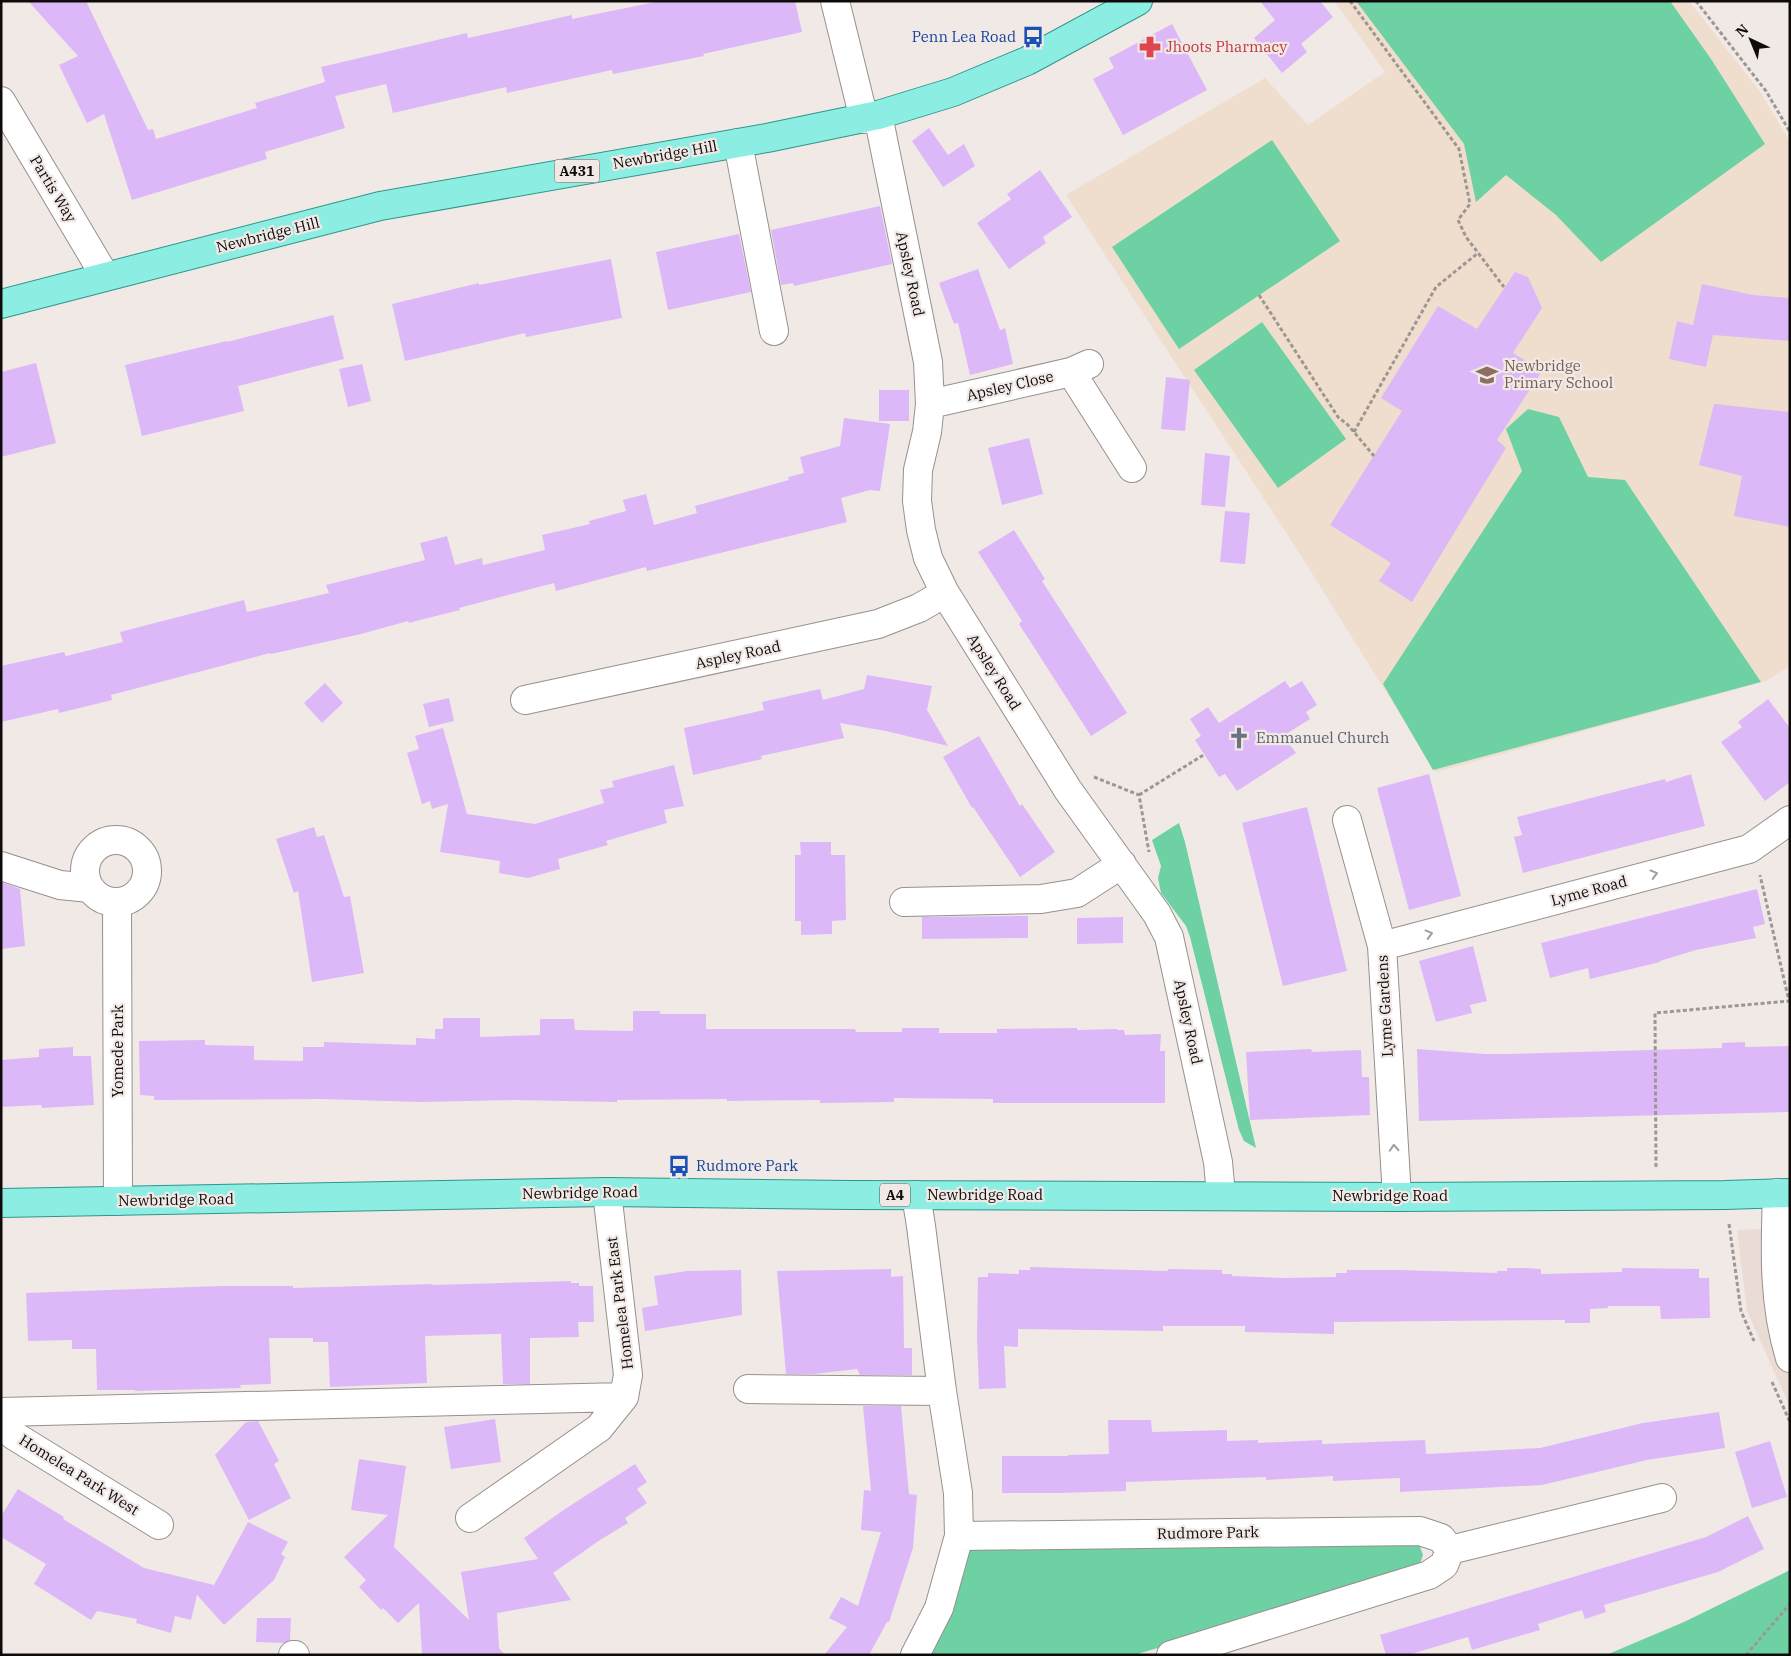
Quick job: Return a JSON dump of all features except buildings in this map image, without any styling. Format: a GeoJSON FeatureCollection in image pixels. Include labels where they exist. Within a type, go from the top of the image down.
{"type":"FeatureCollection","features":[{"type":"Feature","properties":{"kind":"main road","name":"Newbridge Hill"},"geometry":{"type":"LineString","coordinates":[[1,304],[380,206],[738,143],[871,117],[953,92],[1027,61],[1138,1]]}},
{"type":"Feature","properties":{"kind":"main road","name":"Newbridge Road"},"geometry":{"type":"LineString","coordinates":[[1,1203],[606,1192],[1397,1196],[1784,1193]]}},
{"type":"Feature","properties":{"kind":"street"},"geometry":{"type":"LineString","coordinates":[[835,1],[871,117]]}},
{"type":"Feature","properties":{"kind":"street","name":"Partis Way"},"geometry":{"type":"LineString","coordinates":[[1,101],[105,276]]}},
{"type":"Feature","properties":{"kind":"street","name":"Apsley Road"},"geometry":{"type":"LineString","coordinates":[[871,117],[928,362],[930,404],[927,432],[918,470],[917,501],[921,530],[928,558],[945,593],[1068,790],[1157,914],[1169,937],[1176,960],[1218,1162],[1221,1195]]}},
{"type":"Feature","properties":{"kind":"street"},"geometry":{"type":"LineString","coordinates":[[738,143],[774,331]]}},
{"type":"Feature","properties":{"kind":"street","name":"Apsley Close"},"geometry":{"type":"LineString","coordinates":[[930,404],[1080,368],[1132,468]]}},
{"type":"Feature","properties":{"kind":"street","name":"Aspley Road"},"geometry":{"type":"LineString","coordinates":[[526,700],[878,624],[919,608],[945,593]]}},
{"type":"Feature","properties":{"kind":"street","name":"Lyme Gardens"},"geometry":{"type":"LineString","coordinates":[[1347,820],[1382,946],[1397,1196]]}},
{"type":"Feature","properties":{"kind":"street","name":"Lyme Road"},"geometry":{"type":"LineString","coordinates":[[1382,946],[1753,846],[1790,820]]}},
{"type":"Feature","properties":{"kind":"street"},"geometry":{"type":"LineString","coordinates":[[117,839],[131,843],[139,849],[144,857],[147,873],[145,883],[136,894],[127,900],[117,902],[106,900],[90,888],[86,879],[85,867],[88,856],[95,847],[106,841],[117,839]]}},
{"type":"Feature","properties":{"kind":"street"},"geometry":{"type":"LineString","coordinates":[[1,866],[60,886],[90,888]]}},
{"type":"Feature","properties":{"kind":"street"},"geometry":{"type":"LineString","coordinates":[[904,902],[1041,899],[1077,893],[1128,873]]}},
{"type":"Feature","properties":{"kind":"street","name":"Yomede Park"},"geometry":{"type":"LineString","coordinates":[[117,902],[118,1201]]}},
{"type":"Feature","properties":{"kind":"street","name":"Homelea Park East"},"geometry":{"type":"LineString","coordinates":[[606,1192],[628,1375],[624,1398]]}},
{"type":"Feature","properties":{"kind":"street"},"geometry":{"type":"LineString","coordinates":[[1784,1193],[1775,1266],[1782,1333],[1790,1358]]}},
{"type":"Feature","properties":{"kind":"street"},"geometry":{"type":"LineString","coordinates":[[915,1655],[939,1608],[959,1536],[958,1493],[942,1391],[916,1195]]}},
{"type":"Feature","properties":{"kind":"street"},"geometry":{"type":"LineString","coordinates":[[748,1389],[942,1391]]}},
{"type":"Feature","properties":{"kind":"street"},"geometry":{"type":"LineString","coordinates":[[1,1412],[624,1398]]}},
{"type":"Feature","properties":{"kind":"street"},"geometry":{"type":"LineString","coordinates":[[470,1518],[599,1428],[624,1398]]}},
{"type":"Feature","properties":{"kind":"street","name":"Homelea Park West"},"geometry":{"type":"LineString","coordinates":[[1,1423],[13,1435],[159,1525]]}},
{"type":"Feature","properties":{"kind":"street"},"geometry":{"type":"LineString","coordinates":[[1171,1655],[1429,1575],[1444,1565],[1450,1550],[1662,1498]]}},
{"type":"Feature","properties":{"kind":"street","name":"Rudmore Park"},"geometry":{"type":"LineString","coordinates":[[959,1536],[1420,1531],[1441,1538],[1450,1550]]}},
{"type":"Feature","properties":{"kind":"path"},"geometry":{"type":"LineString","coordinates":[[1350,1],[1459,149],[1470,204],[1458,220],[1466,237],[1504,287]]}},
{"type":"Feature","properties":{"kind":"path"},"geometry":{"type":"LineString","coordinates":[[1696,1],[1766,91],[1790,132]]}},
{"type":"Feature","properties":{"kind":"path"},"geometry":{"type":"LineString","coordinates":[[1354,432],[1436,287],[1478,253]]}},
{"type":"Feature","properties":{"kind":"path"},"geometry":{"type":"LineString","coordinates":[[1259,295],[1338,417],[1354,432],[1374,456]]}},
{"type":"Feature","properties":{"kind":"path"},"geometry":{"type":"LineString","coordinates":[[1139,795],[1205,754]]}},
{"type":"Feature","properties":{"kind":"path"},"geometry":{"type":"LineString","coordinates":[[1068,790],[1095,777],[1139,795]]}},
{"type":"Feature","properties":{"kind":"path"},"geometry":{"type":"LineString","coordinates":[[1128,873],[1148,866],[1150,858],[1139,795]]}},
{"type":"Feature","properties":{"kind":"path"},"geometry":{"type":"LineString","coordinates":[[1657,1195],[1655,1013],[1790,1002],[1753,846]]}},
{"type":"Feature","properties":{"kind":"path"},"geometry":{"type":"LineString","coordinates":[[1728,1221],[1732,1251]]}},
{"type":"Feature","properties":{"kind":"path"},"geometry":{"type":"LineString","coordinates":[[1746,1655],[1790,1604]]}},
{"type":"Feature","properties":{"kind":"shaded area","name":"Newbridge Primary School"},"geometry":{"type":"Polygon","coordinates":[[[1334,1],[1689,1],[1761,93],[1790,142],[1790,666],[1766,681],[1436,772],[1300,554],[1066,195],[1265,78],[1308,125],[1385,72],[1334,1]]]}},
{"type":"Feature","properties":{"kind":"shaded area"},"geometry":{"type":"Polygon","coordinates":[[[1790,1228],[1790,1407],[1747,1311],[1737,1230],[1790,1228]]]}},
{"type":"Feature","properties":{"kind":"green space"},"geometry":{"type":"Polygon","coordinates":[[[1356,1],[1670,1],[1711,59],[1765,144],[1601,262],[1556,215],[1506,175],[1476,202],[1464,144],[1356,1]]]}},
{"type":"Feature","properties":{"kind":"green space"},"geometry":{"type":"Polygon","coordinates":[[[1272,140],[1340,241],[1179,349],[1112,247],[1272,140]]]}},
{"type":"Feature","properties":{"kind":"green space"},"geometry":{"type":"Polygon","coordinates":[[[1262,322],[1346,439],[1278,488],[1194,370],[1262,322]]]}},
{"type":"Feature","properties":{"kind":"green space"},"geometry":{"type":"Polygon","coordinates":[[[1528,409],[1559,417],[1588,477],[1625,480],[1761,682],[1433,770],[1383,684],[1522,471],[1506,429],[1528,409]]]}},
{"type":"Feature","properties":{"kind":"green space"},"geometry":{"type":"Polygon","coordinates":[[[1179,823],[1256,1148],[1244,1141],[1239,1130],[1186,926],[1161,893],[1158,878],[1161,866],[1152,840],[1179,823]]]}},
{"type":"Feature","properties":{"kind":"green space"},"geometry":{"type":"Polygon","coordinates":[[[1419,1544],[1423,1555],[1419,1567],[1410,1573],[1134,1655],[931,1655],[953,1604],[969,1548],[1419,1544]]]}},
{"type":"Feature","properties":{"kind":"green space"},"geometry":{"type":"Polygon","coordinates":[[[1790,1570],[1790,1655],[1606,1655],[1684,1622],[1790,1570]]]}},
{"type":"Feature","properties":{"kind":"place","name":"Penn Lea Road"},"geometry":{"type":"Point","coordinates":[1033,37]}},
{"type":"Feature","properties":{"kind":"place","name":"Jhoots Pharmacy"},"geometry":{"type":"Point","coordinates":[1150,47]}},
{"type":"Feature","properties":{"kind":"place","name":"Newbridge Primary School"},"geometry":{"type":"Point","coordinates":[1487,375]}},
{"type":"Feature","properties":{"kind":"place","name":"Emmanuel Church"},"geometry":{"type":"Point","coordinates":[1239,738]}},
{"type":"Feature","properties":{"kind":"place","name":"Rudmore Park"},"geometry":{"type":"Point","coordinates":[679,1166]}}]}
